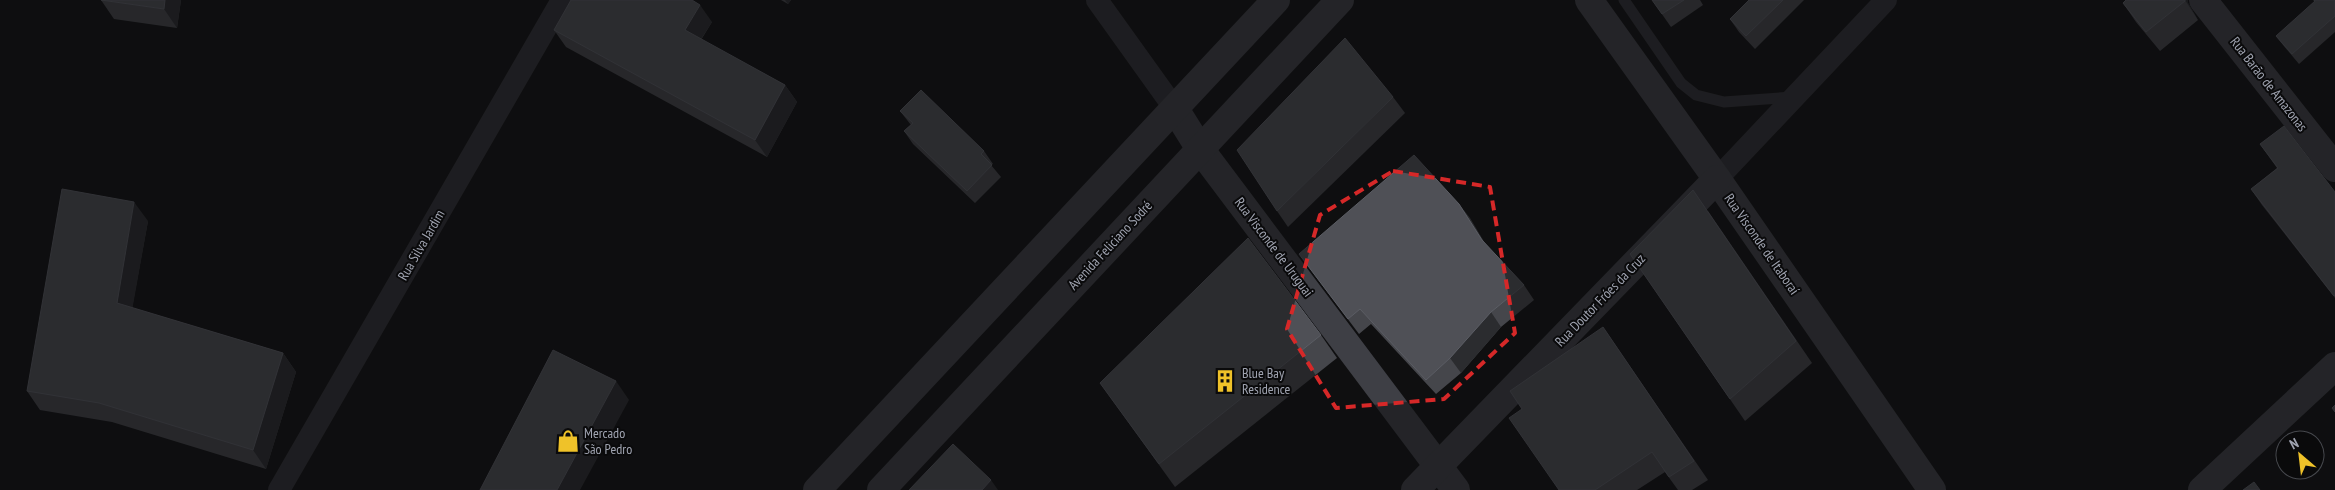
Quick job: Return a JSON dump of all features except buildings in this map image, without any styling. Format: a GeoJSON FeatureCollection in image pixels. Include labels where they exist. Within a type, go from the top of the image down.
{"type":"FeatureCollection","features":[{"type":"Feature","properties":{"kind":"main road"},"geometry":{"type":"LineString","coordinates":[[818,490],[1043,247],[1276,0]]}},
{"type":"Feature","properties":{"kind":"main road","name":"Avenida Feliciano Sodré"},"geometry":{"type":"LineString","coordinates":[[881,490],[1340,0]]}},
{"type":"Feature","properties":{"kind":"main road","name":"Rua Visconde de Itaboraí"},"geometry":{"type":"LineString","coordinates":[[1588,0],[1717,179],[1932,490]]}},
{"type":"Feature","properties":{"kind":"main road","name":"Rua Barão de Amazonas"},"geometry":{"type":"LineString","coordinates":[[2203,0],[2335,168]]}},
{"type":"Feature","properties":{"kind":"main road","name":"Rua Visconde de Uruguai"},"geometry":{"type":"LineString","coordinates":[[1175,109],[1200,149],[1440,466],[1456,490]]}},
{"type":"Feature","properties":{"kind":"main road","name":"Rua Doutor Fróes da Cruz"},"geometry":{"type":"LineString","coordinates":[[1415,490],[1717,179]]}},
{"type":"Feature","properties":{"kind":"main road"},"geometry":{"type":"LineString","coordinates":[[2202,490],[2335,366]]}},
{"type":"Feature","properties":{"kind":"street","name":"Rua Silva Jardim"},"geometry":{"type":"LineString","coordinates":[[279,490],[562,0]]}},
{"type":"Feature","properties":{"kind":"street","name":"Rua Visconde de Uruguai"},"geometry":{"type":"LineString","coordinates":[[1097,0],[1175,109]]}},
{"type":"Feature","properties":{"kind":"street","name":"Rua Doutor Fróes da Cruz"},"geometry":{"type":"LineString","coordinates":[[1717,179],[1886,0]]}},
{"type":"Feature","properties":{"kind":"lane"},"geometry":{"type":"LineString","coordinates":[[1624,0],[1681,83],[1696,95],[1724,102],[1794,97]]}},
{"type":"Feature","properties":{"kind":"highlighted area"},"geometry":{"type":"Polygon","coordinates":[[[1393,171],[1490,187],[1515,333],[1444,399],[1336,408],[1287,329],[1320,215],[1393,171]]]}},
{"type":"Feature","properties":{"kind":"place","name":"Blue Bay Residence"},"geometry":{"type":"Point","coordinates":[1225,381]}},
{"type":"Feature","properties":{"kind":"place","name":"Mercado São Pedro"},"geometry":{"type":"Point","coordinates":[568,441]}}]}
